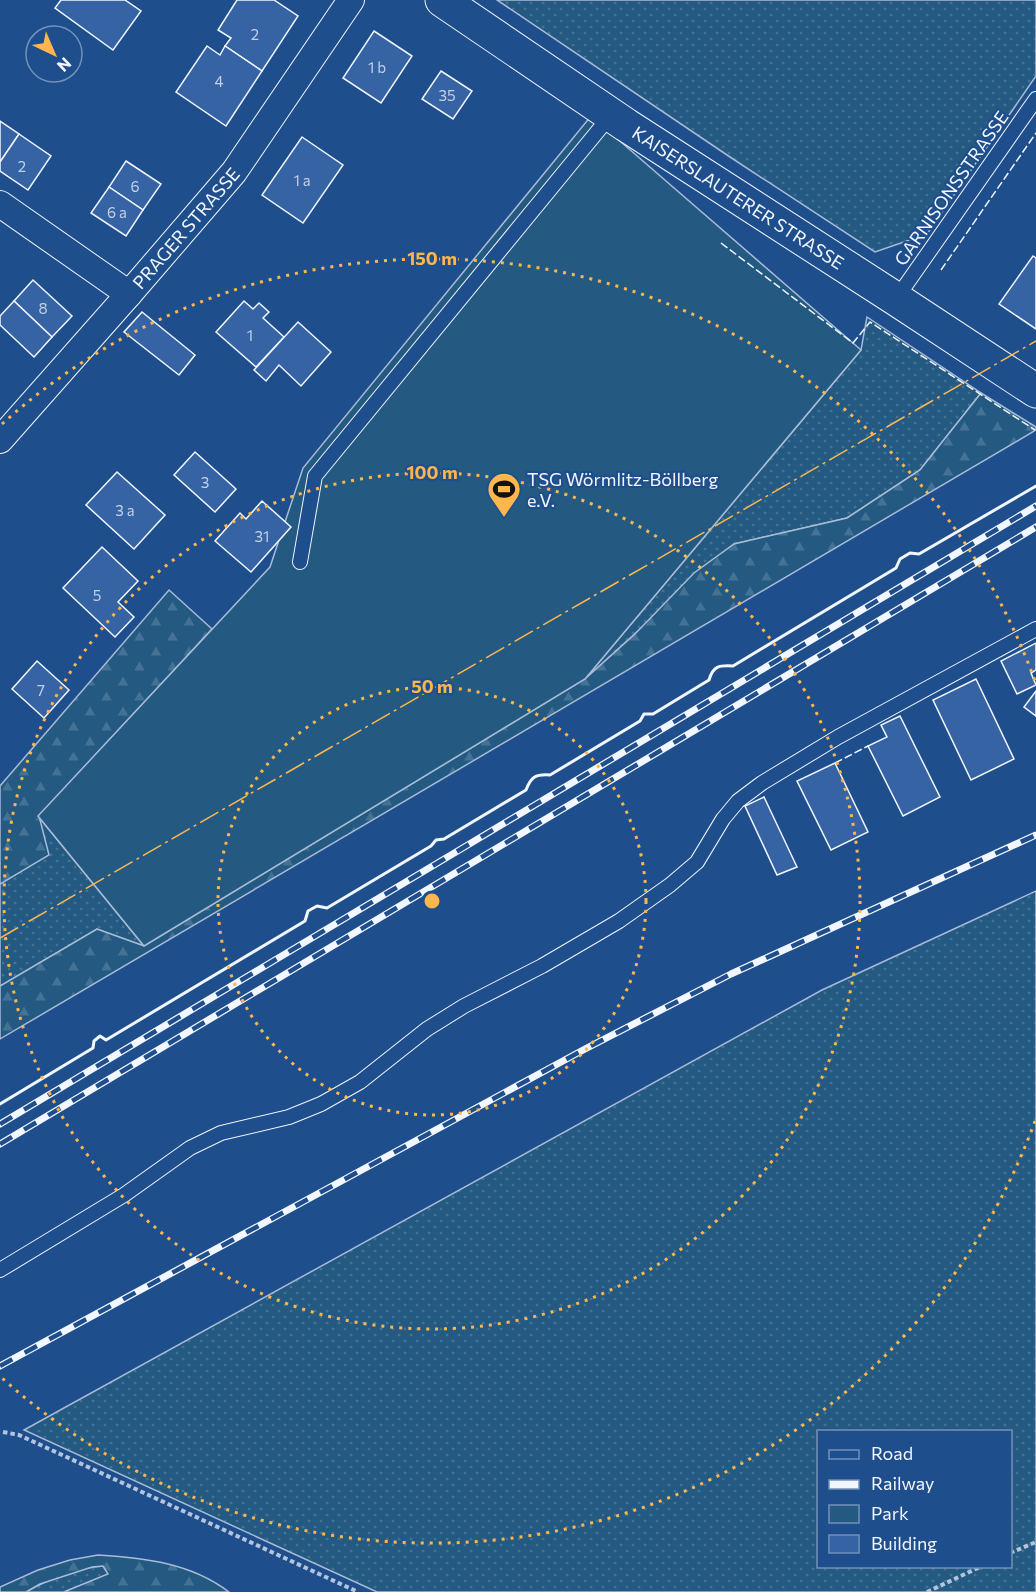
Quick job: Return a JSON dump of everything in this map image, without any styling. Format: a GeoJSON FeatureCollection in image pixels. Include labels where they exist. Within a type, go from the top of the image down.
{"type":"FeatureCollection","features":[{"type":"Feature","properties":{"kind":"street","name":"PRAGER STRASSE"},"geometry":{"type":"LineString","coordinates":[[0,440],[234,172],[351,0]]}},
{"type":"Feature","properties":{"kind":"street","name":"KAISERSLAUTERER STRASSE"},"geometry":{"type":"LineString","coordinates":[[442,0],[611,115],[1036,391]]}},
{"type":"Feature","properties":{"kind":"street"},"geometry":{"type":"LineString","coordinates":[[0,204],[129,294]]}},
{"type":"Feature","properties":{"kind":"lane","name":"GARNISONSSTRASSE"},"geometry":{"type":"LineString","coordinates":[[897,299],[1036,99]]}},
{"type":"Feature","properties":{"kind":"lane"},"geometry":{"type":"LineString","coordinates":[[300,562],[315,476],[611,115]]}},
{"type":"Feature","properties":{"kind":"lane"},"geometry":{"type":"LineString","coordinates":[[0,1270],[124,1195],[190,1148],[221,1133],[289,1117],[321,1104],[360,1082],[428,1029],[464,1006],[542,966],[619,921],[670,885],[697,862],[723,819],[738,801],[762,783],[838,737],[1036,629]]}},
{"type":"Feature","properties":{"kind":"path"},"geometry":{"type":"LineString","coordinates":[[3,1432],[19,1435],[358,1592]]}},
{"type":"Feature","properties":{"kind":"path"},"geometry":{"type":"LineString","coordinates":[[1012,1553],[1036,1542]]}},
{"type":"Feature","properties":{"kind":"path"},"geometry":{"type":"LineString","coordinates":[[927,1592],[978,1568]]}},
{"type":"Feature","properties":{"kind":"green space"},"geometry":{"type":"Polygon","coordinates":[[[497,0],[1036,0],[1036,76],[927,234],[875,252],[497,0]]]}},
{"type":"Feature","properties":{"kind":"green space","name":"TSG Wörmlitz-Böllberg e.V."},"geometry":{"type":"Polygon","coordinates":[[[591,116],[861,350],[585,679],[144,946],[38,816],[270,567],[303,468],[591,116]]]}},
{"type":"Feature","properties":{"kind":"green space"},"geometry":{"type":"Polygon","coordinates":[[[867,317],[981,393],[920,470],[847,518],[734,544],[585,679],[861,350],[867,317]]]}},
{"type":"Feature","properties":{"kind":"green space"},"geometry":{"type":"Polygon","coordinates":[[[981,393],[1036,427],[1036,430],[0,1039],[0,986],[97,929],[144,946],[585,679],[635,634],[694,573],[734,544],[847,518],[920,470],[981,393]]]}},
{"type":"Feature","properties":{"kind":"green space"},"geometry":{"type":"Polygon","coordinates":[[[169,590],[212,629],[39,816],[49,855],[0,884],[0,786],[169,590]]]}},
{"type":"Feature","properties":{"kind":"green space"},"geometry":{"type":"Polygon","coordinates":[[[38,816],[144,946],[97,929],[0,986],[0,884],[48,855],[38,816]]]}},
{"type":"Feature","properties":{"kind":"green space"},"geometry":{"type":"Polygon","coordinates":[[[1036,891],[1036,1592],[377,1592],[24,1430],[822,990],[1036,891]]]}},
{"type":"Feature","properties":{"kind":"green space"},"geometry":{"type":"Polygon","coordinates":[[[98,1555],[150,1560],[183,1568],[199,1574],[229,1592],[64,1592],[108,1574],[103,1566],[92,1567],[40,1584],[26,1592],[0,1592],[0,1587],[38,1570],[70,1560],[98,1555]]]}},
{"type":"Feature","properties":{"kind":"green space"},"geometry":{"type":"Polygon","coordinates":[[[104,1566],[109,1574],[64,1592],[26,1592],[63,1575],[104,1566]]]}},
{"type":"Feature","properties":{"kind":"building"},"geometry":{"type":"Polygon","coordinates":[[[61,0],[125,0],[141,11],[113,50],[84,29],[84,24],[77,24],[55,8],[61,0]]]}},
{"type":"Feature","properties":{"kind":"building"},"geometry":{"type":"Polygon","coordinates":[[[237,0],[274,0],[298,16],[262,71],[225,46],[231,38],[218,30],[237,0]]]}},
{"type":"Feature","properties":{"kind":"building"},"geometry":{"type":"Polygon","coordinates":[[[374,31],[412,56],[381,103],[343,78],[374,31]]]}},
{"type":"Feature","properties":{"kind":"building"},"geometry":{"type":"Polygon","coordinates":[[[207,46],[220,55],[225,46],[262,71],[226,126],[176,92],[207,46]]]}},
{"type":"Feature","properties":{"kind":"building"},"geometry":{"type":"Polygon","coordinates":[[[441,71],[472,91],[453,119],[422,99],[441,71]]]}},
{"type":"Feature","properties":{"kind":"building"},"geometry":{"type":"Polygon","coordinates":[[[0,121],[19,134],[0,162],[0,121]]]}},
{"type":"Feature","properties":{"kind":"building"},"geometry":{"type":"Polygon","coordinates":[[[19,134],[51,156],[28,190],[0,171],[0,162],[19,134]]]}},
{"type":"Feature","properties":{"kind":"building"},"geometry":{"type":"Polygon","coordinates":[[[302,137],[343,165],[303,223],[262,195],[302,137]]]}},
{"type":"Feature","properties":{"kind":"building"},"geometry":{"type":"Polygon","coordinates":[[[126,161],[161,184],[143,210],[109,187],[126,161]]]}},
{"type":"Feature","properties":{"kind":"building"},"geometry":{"type":"Polygon","coordinates":[[[109,187],[143,210],[126,236],[91,213],[109,187]]]}},
{"type":"Feature","properties":{"kind":"building"},"geometry":{"type":"Polygon","coordinates":[[[1033,256],[1036,258],[1036,329],[999,304],[1033,256]]]}},
{"type":"Feature","properties":{"kind":"building"},"geometry":{"type":"Polygon","coordinates":[[[33,280],[72,316],[52,337],[14,301],[33,280]]]}},
{"type":"Feature","properties":{"kind":"building"},"geometry":{"type":"Polygon","coordinates":[[[14,301],[52,337],[34,357],[0,325],[0,316],[14,301]]]}},
{"type":"Feature","properties":{"kind":"building"},"geometry":{"type":"Polygon","coordinates":[[[244,301],[253,309],[259,303],[269,312],[263,318],[284,337],[256,367],[216,332],[244,301]]]}},
{"type":"Feature","properties":{"kind":"building"},"geometry":{"type":"Polygon","coordinates":[[[142,312],[195,355],[179,375],[124,332],[142,312]]]}},
{"type":"Feature","properties":{"kind":"building"},"geometry":{"type":"Polygon","coordinates":[[[298,322],[331,352],[301,386],[279,365],[266,381],[254,370],[298,322]]]}},
{"type":"Feature","properties":{"kind":"building"},"geometry":{"type":"Polygon","coordinates":[[[195,452],[236,489],[215,512],[174,475],[195,452]]]}},
{"type":"Feature","properties":{"kind":"building"},"geometry":{"type":"Polygon","coordinates":[[[117,472],[165,515],[134,549],[86,505],[117,472]]]}},
{"type":"Feature","properties":{"kind":"building"},"geometry":{"type":"Polygon","coordinates":[[[262,501],[291,527],[251,572],[215,541],[240,513],[246,519],[262,501]]]}},
{"type":"Feature","properties":{"kind":"building"},"geometry":{"type":"Polygon","coordinates":[[[102,547],[138,581],[118,602],[134,617],[115,637],[63,588],[102,547]]]}},
{"type":"Feature","properties":{"kind":"building"},"geometry":{"type":"Polygon","coordinates":[[[1036,643],[1036,670],[1031,673],[1036,685],[1017,694],[1001,661],[1036,643]]]}},
{"type":"Feature","properties":{"kind":"building"},"geometry":{"type":"Polygon","coordinates":[[[37,661],[69,690],[44,718],[12,689],[37,661]]]}},
{"type":"Feature","properties":{"kind":"building"},"geometry":{"type":"Polygon","coordinates":[[[976,679],[1014,759],[971,780],[933,700],[976,679]]]}},
{"type":"Feature","properties":{"kind":"building"},"geometry":{"type":"Polygon","coordinates":[[[1036,691],[1036,716],[1024,707],[1036,691]]]}},
{"type":"Feature","properties":{"kind":"building"},"geometry":{"type":"Polygon","coordinates":[[[900,716],[940,797],[903,816],[868,746],[887,737],[881,725],[900,716]]]}},
{"type":"Feature","properties":{"kind":"building"},"geometry":{"type":"Polygon","coordinates":[[[835,763],[868,832],[831,850],[797,781],[835,763]]]}},
{"type":"Feature","properties":{"kind":"building"},"geometry":{"type":"Polygon","coordinates":[[[764,797],[797,867],[777,875],[745,806],[764,797]]]}},
{"type":"Feature","properties":{"kind":"railway"},"geometry":{"type":"LineString","coordinates":[[0,1124],[1036,506]]}},
{"type":"Feature","properties":{"kind":"railway"},"geometry":{"type":"LineString","coordinates":[[0,1144],[1036,527]]}},
{"type":"Feature","properties":{"kind":"railway"},"geometry":{"type":"LineString","coordinates":[[0,1366],[585,1049],[731,974],[1036,835]]}},
{"type":"Feature","properties":{"kind":"fence"},"geometry":{"type":"LineString","coordinates":[[941,270],[1036,133]]}},
{"type":"Feature","properties":{"kind":"fence"},"geometry":{"type":"LineString","coordinates":[[721,243],[853,343],[870,322],[1035,430]]}},
{"type":"Feature","properties":{"kind":"fence"},"geometry":{"type":"LineString","coordinates":[[835,763],[868,746]]}},
{"type":"Feature","properties":{"kind":"wall"},"geometry":{"type":"LineString","coordinates":[[0,1104],[93,1048],[94,1041],[100,1036],[106,1040],[305,921],[308,911],[317,906],[327,908],[431,846],[436,840],[444,839],[526,790],[534,777],[550,775],[640,721],[644,714],[653,714],[709,680],[717,667],[733,666],[896,568],[900,559],[910,553],[919,554],[1036,486]]}},
{"type":"Feature","properties":{"kind":"power"},"geometry":{"type":"LineString","coordinates":[[0,938],[1036,341]]}},
{"type":"Feature","properties":{"kind":"place","name":"TSG Wörmlitz-Böllberg e.V."},"geometry":{"type":"Point","coordinates":[504,518]}}]}
